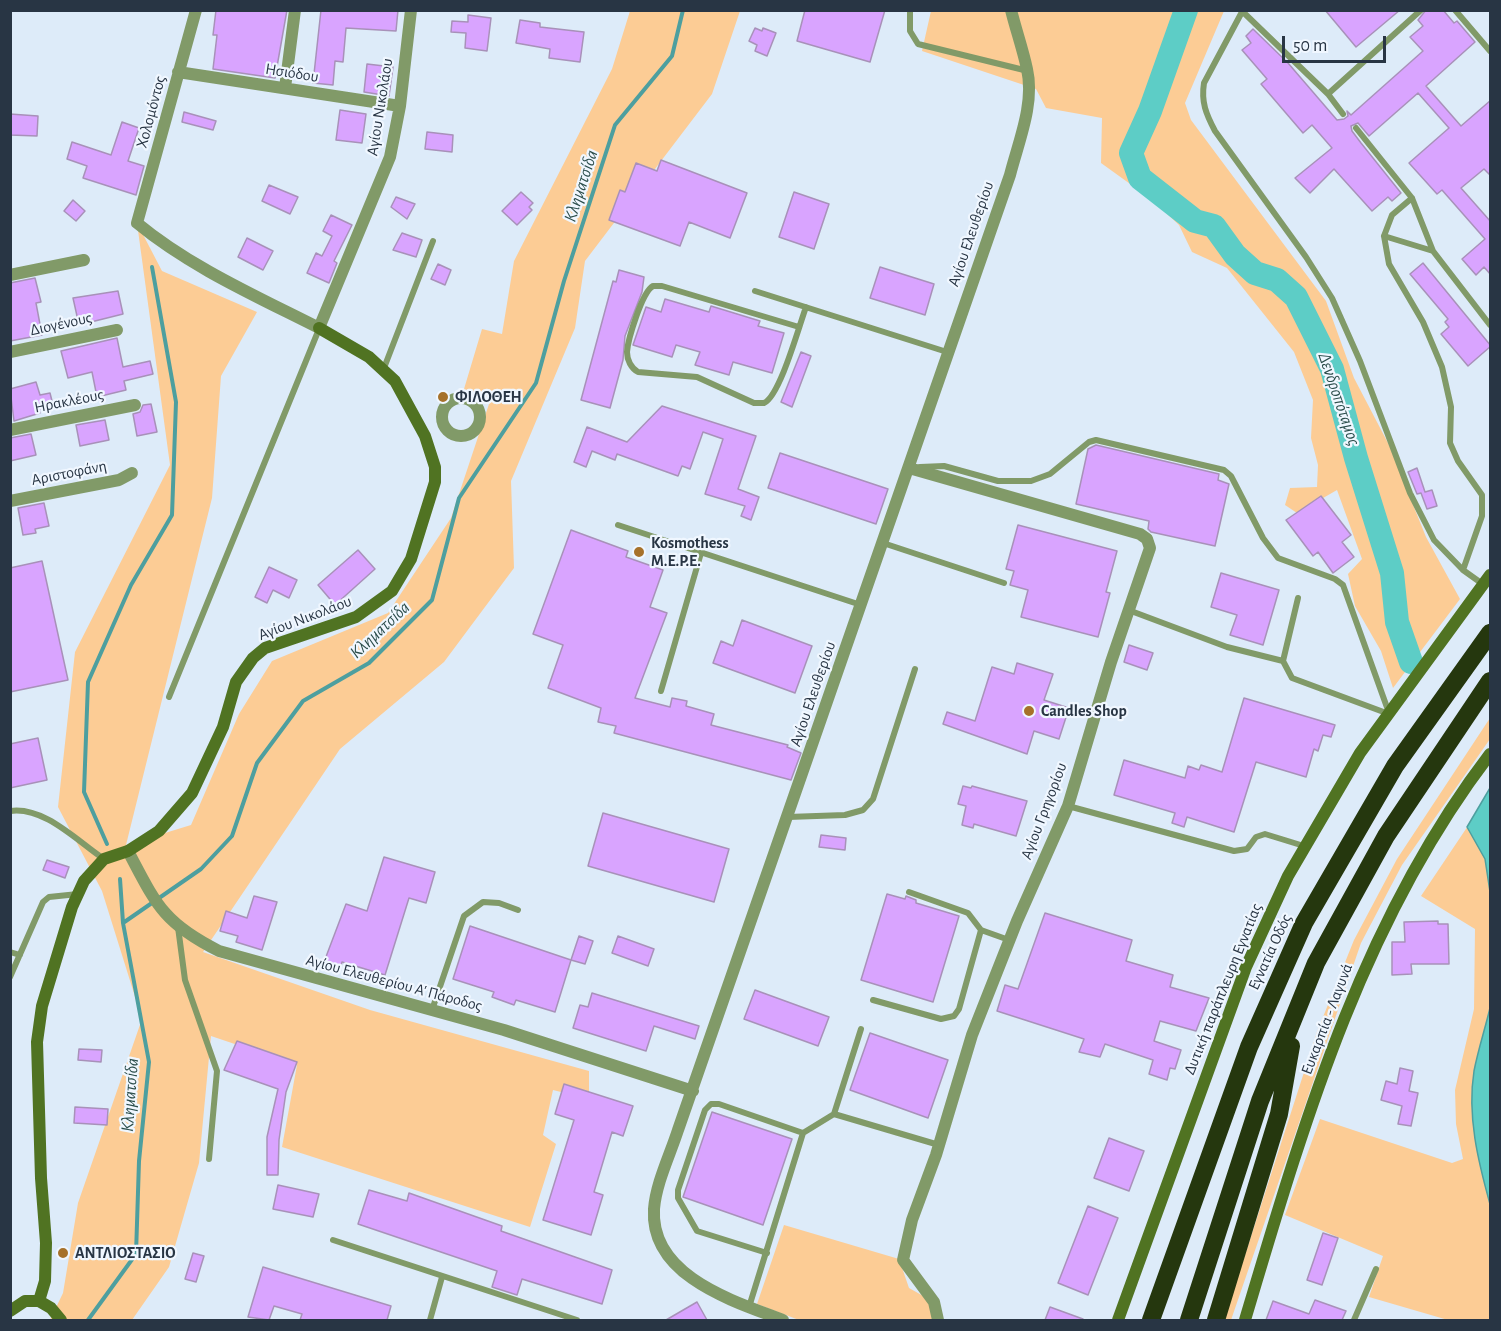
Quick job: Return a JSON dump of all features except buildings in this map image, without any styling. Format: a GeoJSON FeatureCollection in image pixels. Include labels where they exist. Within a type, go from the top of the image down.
{"type":"FeatureCollection","features":[{"type":"Feature","properties":{"kind":"highway","name":"Εγνατία Οδός"},"geometry":{"type":"LineString","coordinates":[[1151,1320],[1249,1047],[1304,923],[1395,766],[1491,633]]}},
{"type":"Feature","properties":{"kind":"highway"},"geometry":{"type":"LineString","coordinates":[[1189,1320],[1260,1101],[1316,963],[1386,836],[1491,681]]}},
{"type":"Feature","properties":{"kind":"highway"},"geometry":{"type":"LineString","coordinates":[[1216,1320],[1279,1113],[1296,1014]]}},
{"type":"Feature","properties":{"kind":"street","name":"Χολομόντος"},"geometry":{"type":"LineString","coordinates":[[196,10],[137,223],[159,241],[259,298],[319,328]]}},
{"type":"Feature","properties":{"kind":"street"},"geometry":{"type":"LineString","coordinates":[[285,88],[296,10]]}},
{"type":"Feature","properties":{"kind":"street","name":"Αγίου Νικολάου"},"geometry":{"type":"LineString","coordinates":[[39,1300],[45,1281],[46,1243],[41,1178],[37,1042],[42,1006],[84,880],[104,859],[128,851],[159,831],[192,793],[223,727],[236,682],[253,658],[265,648],[356,617],[392,591],[411,559],[435,482],[435,467],[425,436],[395,381],[384,368],[319,328],[386,169],[400,106],[411,10]]}},
{"type":"Feature","properties":{"kind":"street","name":"Αγίου Ελευθερίου"},"geometry":{"type":"LineString","coordinates":[[783,1320],[719,1293],[673,1265],[656,1237],[654,1207],[787,817],[862,606],[947,352],[1010,176],[1027,108],[1028,71],[1011,10]]}},
{"type":"Feature","properties":{"kind":"street","name":"Ησιόδου"},"geometry":{"type":"LineString","coordinates":[[178,72],[400,106]]}},
{"type":"Feature","properties":{"kind":"street"},"geometry":{"type":"LineString","coordinates":[[10,275],[84,260]]}},
{"type":"Feature","properties":{"kind":"street","name":"Διογένους"},"geometry":{"type":"LineString","coordinates":[[10,352],[117,330]]}},
{"type":"Feature","properties":{"kind":"street","name":"Ηρακλέους"},"geometry":{"type":"LineString","coordinates":[[10,429],[135,405]]}},
{"type":"Feature","properties":{"kind":"street"},"geometry":{"type":"LineString","coordinates":[[425,436],[442,425]]}},
{"type":"Feature","properties":{"kind":"street","name":"Αγίου Γρηγορίου"},"geometry":{"type":"LineString","coordinates":[[909,468],[1144,536],[1150,543],[1150,552],[1111,662],[1068,806],[1009,940],[972,1035],[939,1145],[912,1220],[903,1260],[934,1302],[938,1320]]}},
{"type":"Feature","properties":{"kind":"street","name":"Αριστοφάνη"},"geometry":{"type":"LineString","coordinates":[[10,501],[119,480],[132,473]]}},
{"type":"Feature","properties":{"kind":"street","name":"Δυτική παράπλευρη Εγνατίας"},"geometry":{"type":"LineString","coordinates":[[1118,1320],[1246,967],[1304,846],[1360,753],[1487,580]]}},
{"type":"Feature","properties":{"kind":"street","name":"Ευκαρπία - Λαγυνά"},"geometry":{"type":"LineString","coordinates":[[1245,1320],[1307,1121],[1331,1050],[1360,976],[1394,905],[1426,849],[1491,754]]}},
{"type":"Feature","properties":{"kind":"street","name":"Αγίου Ελευθερίου Α' Πάροδος"},"geometry":{"type":"LineString","coordinates":[[128,851],[154,902],[177,927],[191,937],[235,957],[504,1030],[693,1091]]}},
{"type":"Feature","properties":{"kind":"street"},"geometry":{"type":"LineString","coordinates":[[12,1307],[39,1300],[51,1308],[61,1320]]}},
{"type":"Feature","properties":{"kind":"lane"},"geometry":{"type":"LineString","coordinates":[[910,10],[910,31],[918,44],[1028,71]]}},
{"type":"Feature","properties":{"kind":"lane"},"geometry":{"type":"LineString","coordinates":[[1328,94],[1421,10]]}},
{"type":"Feature","properties":{"kind":"lane"},"geometry":{"type":"LineString","coordinates":[[1455,10],[1491,51]]}},
{"type":"Feature","properties":{"kind":"lane"},"geometry":{"type":"LineString","coordinates":[[1343,114],[1328,94],[1242,11],[1204,83],[1202,94],[1206,114],[1215,131],[1326,288],[1346,326],[1422,519],[1434,540],[1463,570],[1487,580]]}},
{"type":"Feature","properties":{"kind":"lane"},"geometry":{"type":"LineString","coordinates":[[1356,128],[1412,198],[1432,251],[1491,325]]}},
{"type":"Feature","properties":{"kind":"lane"},"geometry":{"type":"LineString","coordinates":[[1412,198],[1392,215],[1383,236],[1389,264],[1424,322],[1442,367],[1451,407],[1450,443],[1458,461],[1482,495],[1482,516],[1463,570]]}},
{"type":"Feature","properties":{"kind":"lane"},"geometry":{"type":"LineString","coordinates":[[1383,236],[1432,251]]}},
{"type":"Feature","properties":{"kind":"lane"},"geometry":{"type":"LineString","coordinates":[[384,368],[433,241]]}},
{"type":"Feature","properties":{"kind":"lane"},"geometry":{"type":"LineString","coordinates":[[799,327],[662,286],[653,286],[644,295],[628,356],[631,366],[638,372],[695,376],[754,403],[764,403],[774,394],[799,327],[806,307]]}},
{"type":"Feature","properties":{"kind":"lane"},"geometry":{"type":"LineString","coordinates":[[755,291],[947,352]]}},
{"type":"Feature","properties":{"kind":"lane"},"geometry":{"type":"LineString","coordinates":[[169,697],[319,328]]}},
{"type":"Feature","properties":{"kind":"lane"},"geometry":{"type":"LineString","coordinates":[[909,468],[942,466],[998,481],[1031,481],[1050,474],[1089,442],[1096,440],[1224,470],[1231,477],[1263,538],[1278,558],[1335,579],[1343,585],[1390,714]]}},
{"type":"Feature","properties":{"kind":"lane"},"geometry":{"type":"LineString","coordinates":[[618,525],[862,606]]}},
{"type":"Feature","properties":{"kind":"lane"},"geometry":{"type":"LineString","coordinates":[[883,543],[1004,583]]}},
{"type":"Feature","properties":{"kind":"lane"},"geometry":{"type":"LineString","coordinates":[[661,691],[701,553]]}},
{"type":"Feature","properties":{"kind":"lane"},"geometry":{"type":"LineString","coordinates":[[1298,598],[1283,661],[1292,678],[1390,714]]}},
{"type":"Feature","properties":{"kind":"lane"},"geometry":{"type":"LineString","coordinates":[[1131,610],[1227,647],[1283,661]]}},
{"type":"Feature","properties":{"kind":"lane"},"geometry":{"type":"LineString","coordinates":[[787,817],[845,815],[863,810],[873,799],[915,669]]}},
{"type":"Feature","properties":{"kind":"lane"},"geometry":{"type":"LineString","coordinates":[[1068,806],[1234,851],[1247,849],[1256,837],[1265,834],[1304,846]]}},
{"type":"Feature","properties":{"kind":"lane"},"geometry":{"type":"LineString","coordinates":[[10,811],[23,810],[36,813],[104,859]]}},
{"type":"Feature","properties":{"kind":"lane"},"geometry":{"type":"LineString","coordinates":[[909,892],[968,913],[981,930],[1009,940]]}},
{"type":"Feature","properties":{"kind":"lane"},"geometry":{"type":"LineString","coordinates":[[10,977],[44,900],[78,894]]}},
{"type":"Feature","properties":{"kind":"lane"},"geometry":{"type":"LineString","coordinates":[[432,1011],[464,916],[483,902],[499,903],[518,910]]}},
{"type":"Feature","properties":{"kind":"lane"},"geometry":{"type":"LineString","coordinates":[[177,927],[185,980],[217,1071],[209,1159]]}},
{"type":"Feature","properties":{"kind":"lane"},"geometry":{"type":"LineString","coordinates":[[873,1000],[941,1019],[954,1016],[981,930]]}},
{"type":"Feature","properties":{"kind":"lane"},"geometry":{"type":"LineString","coordinates":[[10,952],[20,955]]}},
{"type":"Feature","properties":{"kind":"lane"},"geometry":{"type":"LineString","coordinates":[[749,1307],[803,1133],[834,1114],[861,1029]]}},
{"type":"Feature","properties":{"kind":"lane"},"geometry":{"type":"LineString","coordinates":[[767,1253],[697,1231],[678,1198],[678,1190],[705,1110],[711,1104],[718,1104],[803,1133]]}},
{"type":"Feature","properties":{"kind":"lane"},"geometry":{"type":"LineString","coordinates":[[834,1114],[939,1145]]}},
{"type":"Feature","properties":{"kind":"lane"},"geometry":{"type":"LineString","coordinates":[[333,1240],[577,1320]]}},
{"type":"Feature","properties":{"kind":"lane"},"geometry":{"type":"LineString","coordinates":[[1354,1320],[1376,1269]]}},
{"type":"Feature","properties":{"kind":"lane"},"geometry":{"type":"LineString","coordinates":[[430,1320],[442,1277]]}},
{"type":"Feature","properties":{"kind":"shaded area"},"geometry":{"type":"Polygon","coordinates":[[[630,11],[740,11],[712,94],[585,261],[575,328],[511,481],[514,568],[444,662],[340,749],[203,952],[370,1010],[589,1071],[589,1099],[553,1090],[543,1135],[556,1144],[530,1227],[282,1147],[297,1065],[211,1036],[199,1163],[169,1267],[132,1320],[50,1320],[63,1293],[78,1203],[142,1019],[102,891],[58,807],[75,652],[170,465],[137,223],[162,271],[257,312],[221,376],[212,498],[126,845],[191,825],[239,714],[272,661],[388,613],[451,518],[491,398],[464,389],[482,329],[502,334],[514,261],[612,69],[630,11]]]}},
{"type":"Feature","properties":{"kind":"shaded area"},"geometry":{"type":"Polygon","coordinates":[[[931,11],[1224,11],[1185,103],[1191,120],[1326,301],[1354,378],[1389,445],[1426,537],[1460,599],[1393,688],[1381,651],[1355,606],[1348,574],[1362,559],[1337,490],[1297,513],[1285,505],[1290,488],[1317,487],[1318,465],[1311,438],[1313,400],[1294,352],[1227,268],[1192,252],[1179,225],[1151,199],[1101,163],[1102,118],[1046,108],[1036,89],[922,51],[931,11]]]}},
{"type":"Feature","properties":{"kind":"shaded area"},"geometry":{"type":"Polygon","coordinates":[[[1490,718],[1490,739],[1402,865],[1361,943],[1231,1320],[1224,1320],[1317,1032],[1354,940],[1397,859],[1490,718]]]}},
{"type":"Feature","properties":{"kind":"shaded area"},"geometry":{"type":"Polygon","coordinates":[[[1490,788],[1490,892],[1485,859],[1467,827],[1490,788]]]}},
{"type":"Feature","properties":{"kind":"shaded area"},"geometry":{"type":"Polygon","coordinates":[[[1490,793],[1490,1320],[1448,1320],[1369,1297],[1383,1256],[1285,1215],[1320,1119],[1452,1163],[1463,1159],[1456,1124],[1455,1090],[1474,1009],[1475,929],[1421,896],[1490,793]]]}},
{"type":"Feature","properties":{"kind":"shaded area"},"geometry":{"type":"Polygon","coordinates":[[[1490,1008],[1490,1204],[1478,1155],[1473,1122],[1472,1088],[1477,1055],[1490,1008]]]}},
{"type":"Feature","properties":{"kind":"shaded area"},"geometry":{"type":"Polygon","coordinates":[[[784,1225],[899,1259],[909,1288],[934,1302],[938,1320],[799,1320],[757,1304],[784,1225]]]}},
{"type":"Feature","properties":{"kind":"waterway","name":"Κληματσίδα"},"geometry":{"type":"LineString","coordinates":[[88,1320],[136,1254],[139,1161],[149,1062],[123,923],[201,869],[232,836],[257,763],[303,701],[369,663],[432,600],[459,498],[536,383],[564,281],[615,125],[672,56],[683,10]]}},
{"type":"Feature","properties":{"kind":"waterway","name":"Δενδροπόταμος"},"geometry":{"type":"LineString","coordinates":[[1186,10],[1150,111],[1131,153],[1140,178],[1195,221],[1214,226],[1235,255],[1255,273],[1277,280],[1296,297],[1332,369],[1356,458],[1392,573],[1397,622],[1411,662]]}},
{"type":"Feature","properties":{"kind":"waterway","name":"Κληματσίδα"},"geometry":{"type":"LineString","coordinates":[[107,844],[84,792],[88,682],[131,585],[172,515],[176,402],[152,267]]}},
{"type":"Feature","properties":{"kind":"waterway"},"geometry":{"type":"LineString","coordinates":[[120,879],[123,923]]}},
{"type":"Feature","properties":{"kind":"place","name":"ΦΙΛΟΘΕΗ"},"geometry":{"type":"Point","coordinates":[443,397]}},
{"type":"Feature","properties":{"kind":"place","name":"Kosmothess M.E.P.E."},"geometry":{"type":"Point","coordinates":[639,552]}},
{"type":"Feature","properties":{"kind":"place","name":"Candles Shop"},"geometry":{"type":"Point","coordinates":[1029,711]}},
{"type":"Feature","properties":{"kind":"place","name":"ΑΝΤΛΙΟΣΤΑΣΙΟ"},"geometry":{"type":"Point","coordinates":[63,1253]}}]}
